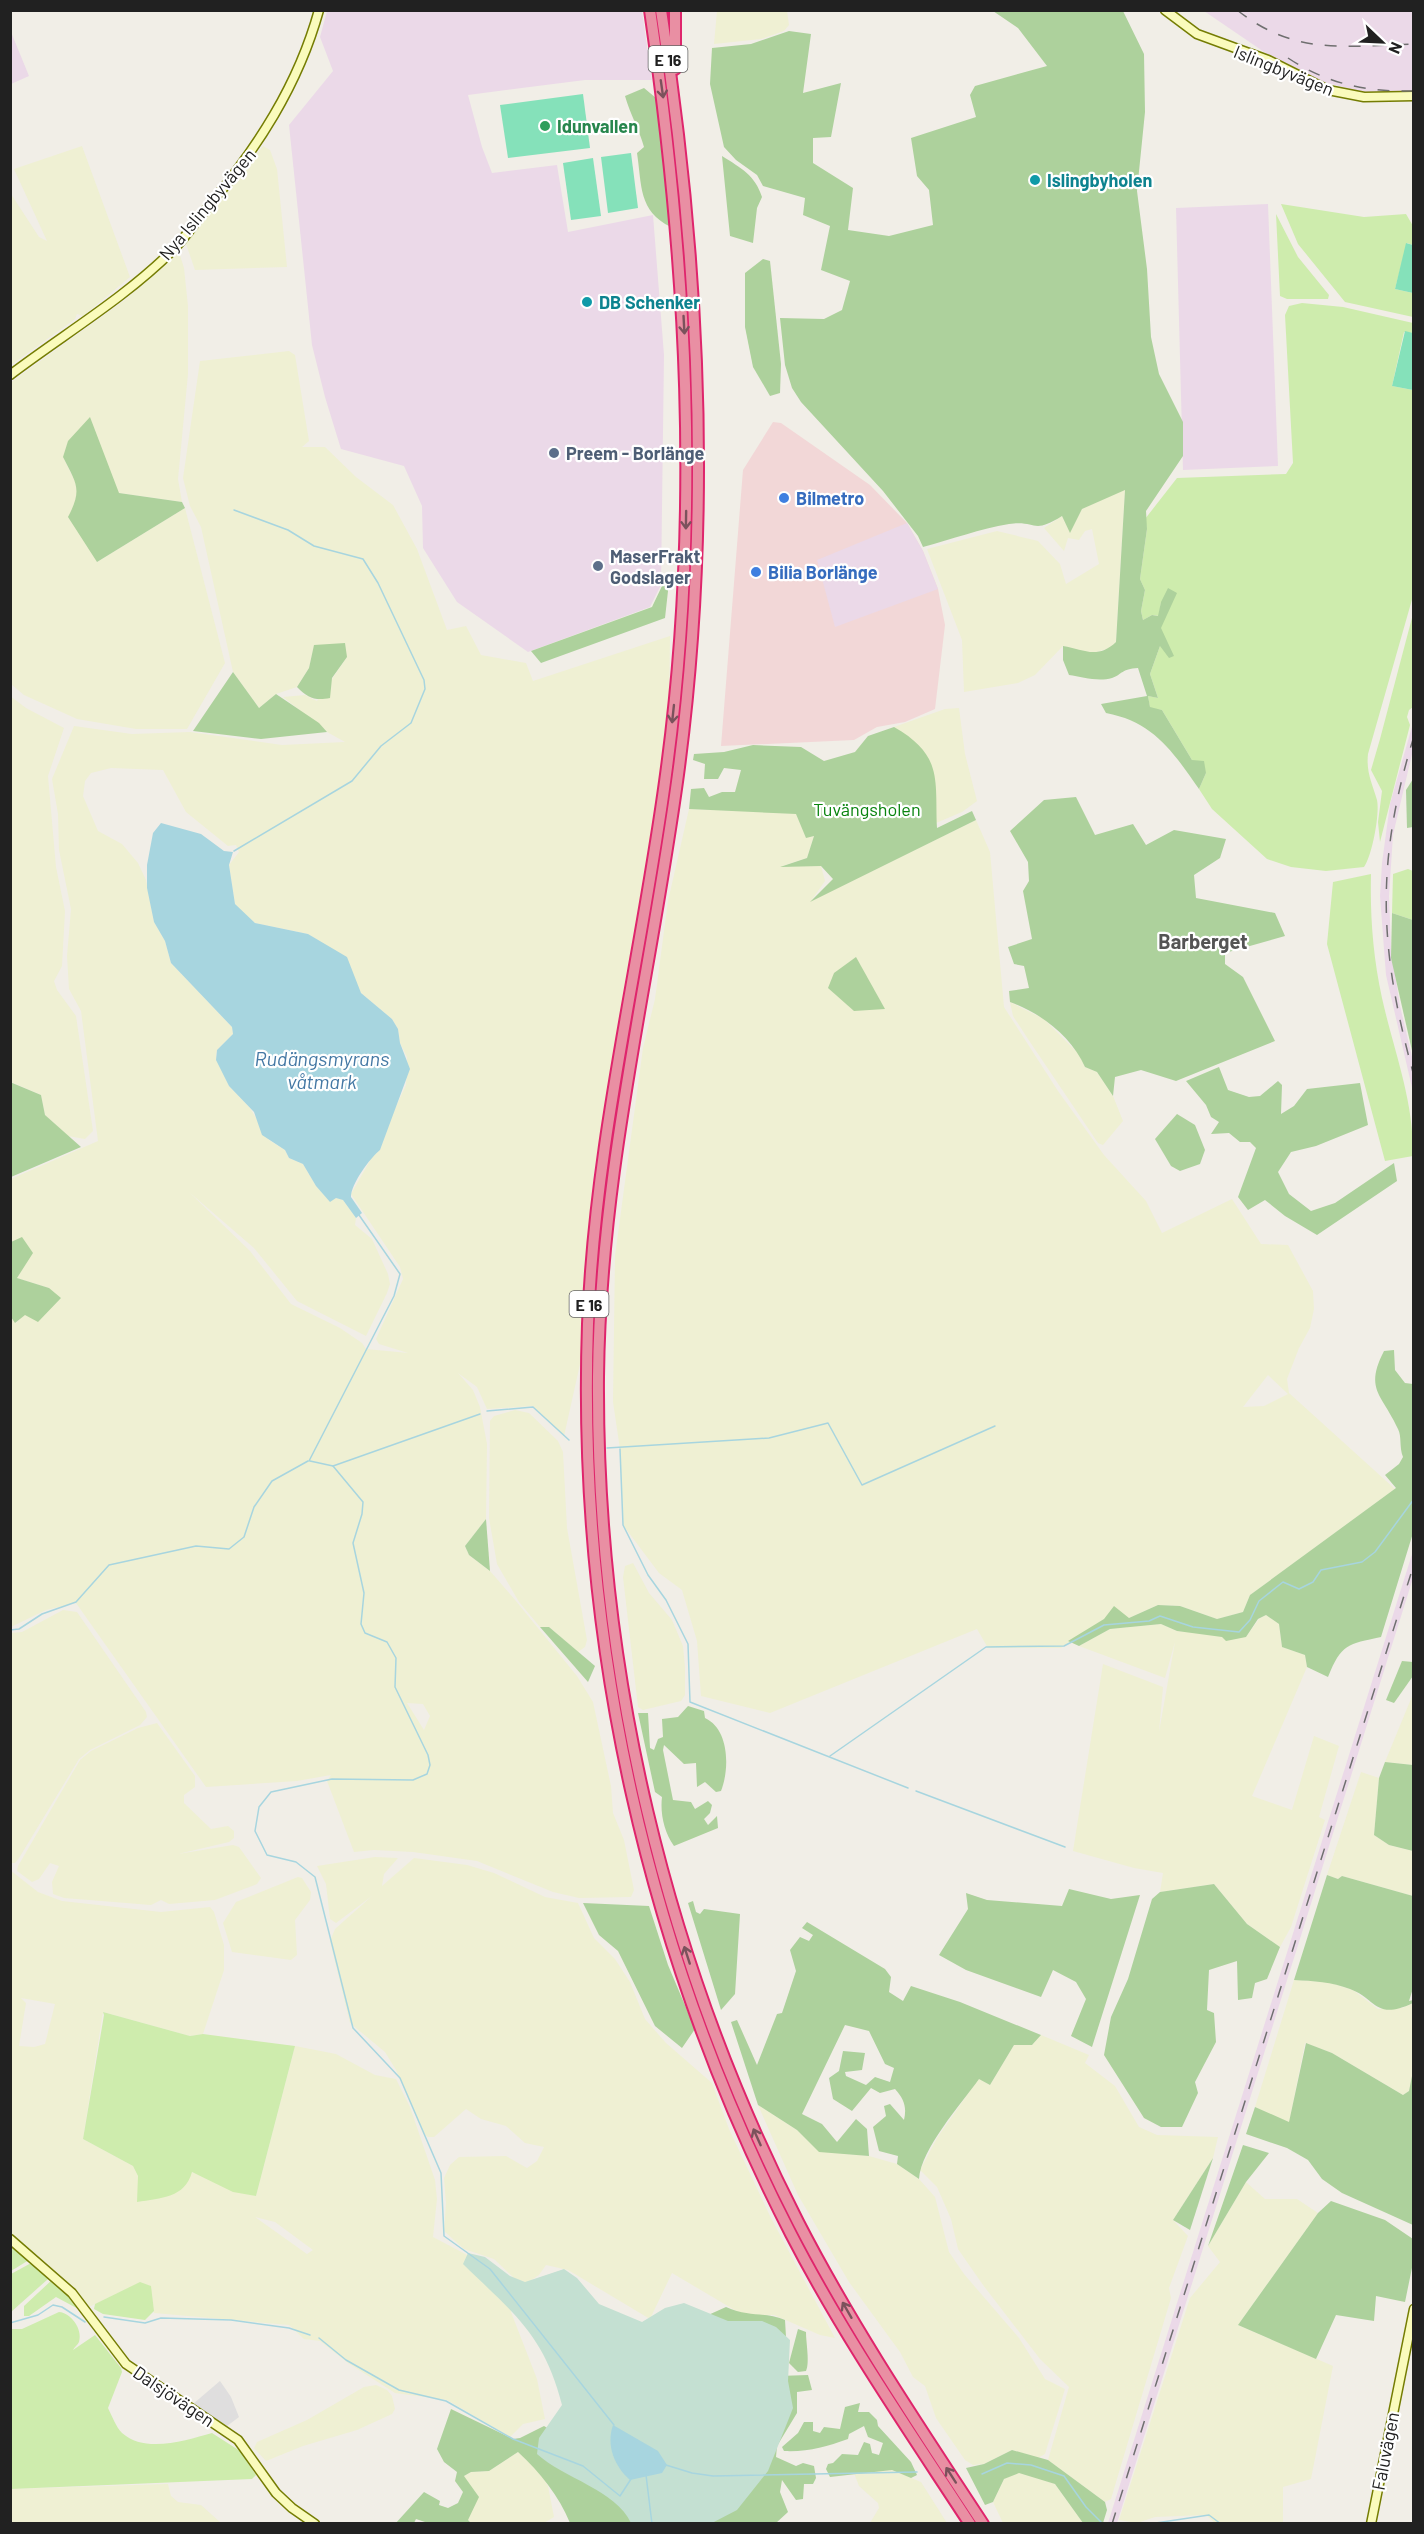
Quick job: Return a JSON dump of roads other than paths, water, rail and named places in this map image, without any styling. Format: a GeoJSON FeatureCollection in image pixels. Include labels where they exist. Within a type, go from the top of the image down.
{"type":"FeatureCollection","features":[{"type":"Feature","properties":{"kind":"highway","name":"E 16"},"geometry":{"type":"LineString","coordinates":[[650,10],[672,169],[682,286],[688,418],[686,534],[683,611],[668,763],[611,1099],[592,1257],[588,1436],[591,1517],[599,1603],[615,1713],[639,1827],[674,1952],[726,2092],[762,2174],[823,2292],[970,2523]]}},
{"type":"Feature","properties":{"kind":"highway","name":"E 16"},"geometry":{"type":"LineString","coordinates":[[661,10],[688,218],[697,353],[698,536],[688,686],[679,765],[622,1101],[603,1259],[598,1436],[610,1604],[623,1692],[650,1827],[685,1949],[739,2097],[785,2196],[831,2283],[902,2400],[983,2523]]}},
{"type":"Feature","properties":{"kind":"highway"},"geometry":{"type":"LineString","coordinates":[[675,10],[675,108]]}},
{"type":"Feature","properties":{"kind":"street","name":"Nya Islingbyvägen"},"geometry":{"type":"LineString","coordinates":[[10,375],[116,298],[173,249],[233,178],[261,139],[287,93],[308,50],[318,10]]}},
{"type":"Feature","properties":{"kind":"street","name":"Islingbyvägen"},"geometry":{"type":"LineString","coordinates":[[1165,10],[1197,34],[1268,60],[1328,90],[1364,97],[1413,96]]}},
{"type":"Feature","properties":{"kind":"street","name":"Dalsjövägen"},"geometry":{"type":"LineString","coordinates":[[10,2239],[72,2293],[126,2364],[238,2440],[276,2493],[292,2508],[315,2523]]}},
{"type":"Feature","properties":{"kind":"street","name":"Faluvägen"},"geometry":{"type":"LineString","coordinates":[[1371,2523],[1413,2309]]}},
{"type":"Feature","properties":{"kind":"water","name":"Rudängsmyrans våtmark"},"geometry":{"type":"Polygon","coordinates":[[[161,823],[201,834],[224,851],[233,852],[229,865],[235,904],[255,923],[308,934],[347,957],[361,993],[392,1019],[398,1029],[400,1043],[410,1069],[380,1150],[371,1159],[354,1185],[351,1197],[362,1213],[356,1218],[343,1200],[336,1198],[330,1202],[316,1186],[303,1164],[289,1158],[285,1150],[262,1135],[254,1112],[229,1086],[216,1060],[217,1050],[233,1034],[232,1027],[171,963],[165,941],[154,922],[147,888],[147,865],[153,833],[161,823]]]}},
{"type":"Feature","properties":{"kind":"water"},"geometry":{"type":"Polygon","coordinates":[[[613,2425],[658,2451],[667,2465],[662,2473],[630,2480],[613,2455],[610,2440],[613,2425]]]}},
{"type":"Feature","properties":{"kind":"waterway"},"geometry":{"type":"LineString","coordinates":[[234,510],[288,530],[314,546],[363,559],[378,583],[424,680],[425,689],[411,723],[381,746],[352,781],[234,851]]}},
{"type":"Feature","properties":{"kind":"waterway"},"geometry":{"type":"LineString","coordinates":[[309,1461],[394,1296],[400,1274],[359,1215]]}},
{"type":"Feature","properties":{"kind":"waterway"},"geometry":{"type":"LineString","coordinates":[[487,1411],[533,1407],[569,1440]]}},
{"type":"Feature","properties":{"kind":"waterway"},"geometry":{"type":"LineString","coordinates":[[310,1461],[333,1466],[480,1414]]}},
{"type":"Feature","properties":{"kind":"waterway"},"geometry":{"type":"LineString","coordinates":[[607,1448],[769,1438],[828,1423],[862,1485],[995,1426]]}},
{"type":"Feature","properties":{"kind":"waterway"},"geometry":{"type":"LineString","coordinates":[[620,1449],[623,1525],[648,1575],[666,1600],[688,1644],[690,1702],[908,1788]]}},
{"type":"Feature","properties":{"kind":"waterway"},"geometry":{"type":"LineString","coordinates":[[10,1630],[19,1629],[42,1614],[76,1602],[109,1565],[196,1546],[229,1549],[244,1537],[254,1507],[272,1481],[308,1461]]}},
{"type":"Feature","properties":{"kind":"waterway"},"geometry":{"type":"LineString","coordinates":[[333,1466],[363,1502],[362,1514],[353,1543],[364,1593],[361,1624],[365,1633],[387,1642],[396,1658],[395,1687],[428,1755],[430,1765],[427,1774],[413,1780],[332,1779],[271,1792],[259,1807],[255,1831],[267,1855],[296,1862],[315,1877],[353,2028],[400,2078],[441,2173],[444,2236],[490,2269],[614,2425]]}},
{"type":"Feature","properties":{"kind":"waterway"},"geometry":{"type":"LineString","coordinates":[[830,1756],[986,1647],[1064,1646],[1104,1625],[1149,1621],[1160,1616],[1193,1627],[1239,1632],[1250,1620],[1259,1601],[1283,1582],[1299,1589],[1313,1582],[1321,1570],[1362,1562],[1375,1552],[1414,1499]]}},
{"type":"Feature","properties":{"kind":"waterway"},"geometry":{"type":"LineString","coordinates":[[916,1791],[1065,1847]]}},
{"type":"Feature","properties":{"kind":"waterway"},"geometry":{"type":"LineString","coordinates":[[10,2323],[38,2315],[53,2305],[62,2307],[85,2322]]}},
{"type":"Feature","properties":{"kind":"waterway"},"geometry":{"type":"LineString","coordinates":[[104,2317],[145,2323],[161,2318],[231,2320],[289,2328],[310,2335]]}},
{"type":"Feature","properties":{"kind":"waterway"},"geometry":{"type":"LineString","coordinates":[[319,2338],[346,2360],[399,2390],[446,2401],[513,2439],[583,2466],[620,2496],[631,2479]]}},
{"type":"Feature","properties":{"kind":"waterway"},"geometry":{"type":"LineString","coordinates":[[982,2474],[1007,2463],[1031,2465],[1064,2476],[1086,2507],[1103,2524]]}},
{"type":"Feature","properties":{"kind":"waterway"},"geometry":{"type":"LineString","coordinates":[[666,2465],[692,2473],[713,2476],[917,2472]]}},
{"type":"Feature","properties":{"kind":"waterway"},"geometry":{"type":"LineString","coordinates":[[646,2475],[652,2524]]}},
{"type":"Feature","properties":{"kind":"waterway"},"geometry":{"type":"LineString","coordinates":[[1149,2524],[1209,2515],[1221,2524]]}},
{"type":"Feature","properties":{"kind":"railway"},"geometry":{"type":"LineString","coordinates":[[1237,10],[1258,25],[1300,42],[1343,46],[1414,44]]}},
{"type":"Feature","properties":{"kind":"railway"},"geometry":{"type":"LineString","coordinates":[[1288,58],[1318,74],[1348,85],[1380,90],[1414,91]]}},
{"type":"Feature","properties":{"kind":"railway"},"geometry":{"type":"LineString","coordinates":[[1414,736],[1401,782],[1393,825],[1386,906],[1388,946],[1394,987],[1414,1076]]}},
{"type":"Feature","properties":{"kind":"railway"},"geometry":{"type":"LineString","coordinates":[[1112,2524],[1414,1564]]}},
{"type":"Feature","properties":{"kind":"place","name":"Idunvallen"},"geometry":{"type":"Point","coordinates":[545,126]}},
{"type":"Feature","properties":{"kind":"place","name":"Islingbyholen"},"geometry":{"type":"Point","coordinates":[1035,180]}},
{"type":"Feature","properties":{"kind":"place","name":"DB Schenker"},"geometry":{"type":"Point","coordinates":[587,302]}},
{"type":"Feature","properties":{"kind":"place","name":"Preem - Borlänge"},"geometry":{"type":"Point","coordinates":[554,453]}},
{"type":"Feature","properties":{"kind":"place","name":"Bilmetro"},"geometry":{"type":"Point","coordinates":[784,498]}},
{"type":"Feature","properties":{"kind":"place","name":"MaserFrakt Godslager"},"geometry":{"type":"Point","coordinates":[598,566]}},
{"type":"Feature","properties":{"kind":"place","name":"Bilia Borlänge"},"geometry":{"type":"Point","coordinates":[756,572]}},
{"type":"Feature","properties":{"kind":"district","name":"Barberget"},"geometry":{"type":"Point","coordinates":[1203,941]}},
{"type":"Feature","properties":{"kind":"park label","name":"Tuvängsholen"},"geometry":{"type":"Point","coordinates":[867,809]}}]}
